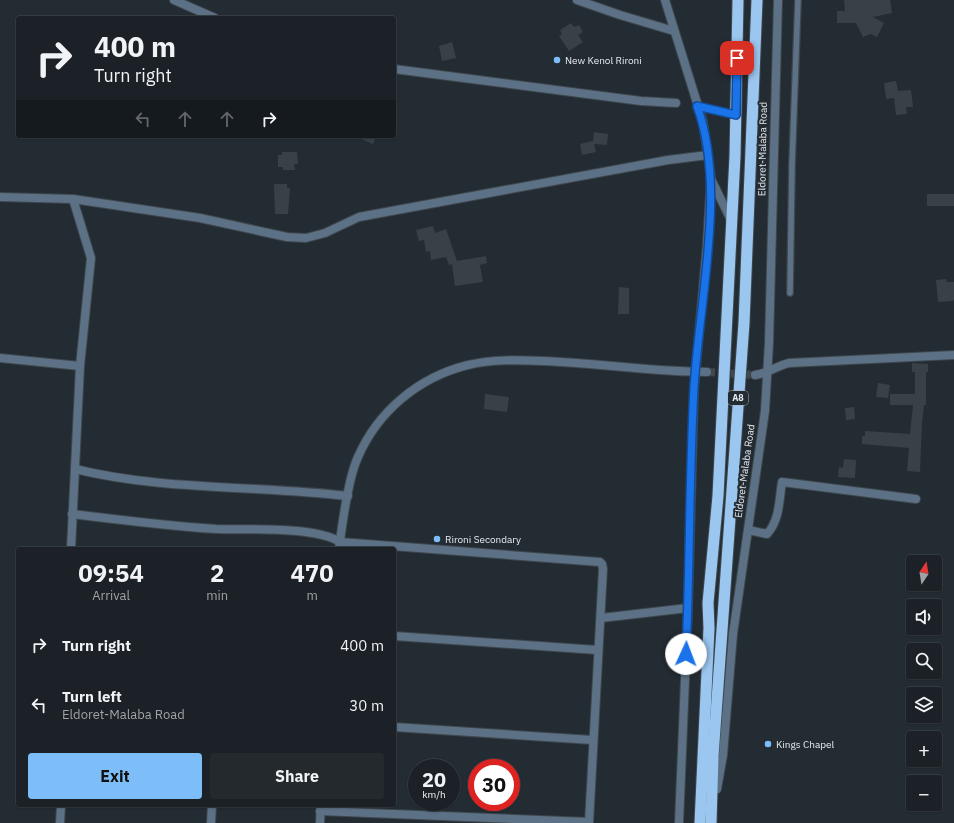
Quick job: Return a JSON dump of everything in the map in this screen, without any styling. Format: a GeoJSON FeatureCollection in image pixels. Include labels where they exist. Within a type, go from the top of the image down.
{"type":"FeatureCollection","features":[{"type":"Feature","properties":{"kind":"highway","name":"A8"},"geometry":{"type":"LineString","coordinates":[[700,823],[709,628],[708,603],[718,496],[736,115],[738,0]]}},
{"type":"Feature","properties":{"kind":"highway","name":"Eldoret-Malaba Road"},"geometry":{"type":"LineString","coordinates":[[711,823],[713,756],[744,323],[756,0]]}},
{"type":"Feature","properties":{"kind":"street"},"geometry":{"type":"LineString","coordinates":[[174,0],[210,16]]}},
{"type":"Feature","properties":{"kind":"street"},"geometry":{"type":"LineString","coordinates":[[577,0],[674,31]]}},
{"type":"Feature","properties":{"kind":"street"},"geometry":{"type":"LineString","coordinates":[[665,0],[703,122],[711,178],[707,245],[695,372],[688,608],[679,823]]}},
{"type":"Feature","properties":{"kind":"street","name":"Eldoret-Malaba Road"},"geometry":{"type":"LineString","coordinates":[[716,823],[717,782],[723,755],[733,634],[765,411],[778,0]]}},
{"type":"Feature","properties":{"kind":"street"},"geometry":{"type":"LineString","coordinates":[[396,69],[641,101],[676,103]]}},
{"type":"Feature","properties":{"kind":"street"},"geometry":{"type":"LineString","coordinates":[[697,106],[736,115]]}},
{"type":"Feature","properties":{"kind":"street"},"geometry":{"type":"LineString","coordinates":[[0,197],[73,200],[200,218],[288,237],[306,238],[325,233],[359,217],[668,160],[708,155]]}},
{"type":"Feature","properties":{"kind":"street"},"geometry":{"type":"LineString","coordinates":[[711,178],[731,220]]}},
{"type":"Feature","properties":{"kind":"street"},"geometry":{"type":"LineString","coordinates":[[71,547],[80,366],[91,258],[73,200]]}},
{"type":"Feature","properties":{"kind":"street"},"geometry":{"type":"LineString","coordinates":[[755,375],[767,373],[778,366],[789,364],[954,355]]}},
{"type":"Feature","properties":{"kind":"street"},"geometry":{"type":"LineString","coordinates":[[0,358],[80,366]]}},
{"type":"Feature","properties":{"kind":"street"},"geometry":{"type":"LineString","coordinates":[[339,545],[357,458],[380,419],[400,399],[423,384],[451,370],[486,362],[527,360],[707,372]]}},
{"type":"Feature","properties":{"kind":"street"},"geometry":{"type":"LineString","coordinates":[[75,469],[100,475],[165,484],[348,496]]}},
{"type":"Feature","properties":{"kind":"street"},"geometry":{"type":"LineString","coordinates":[[748,530],[767,534],[774,527],[782,482],[916,499]]}},
{"type":"Feature","properties":{"kind":"street"},"geometry":{"type":"LineString","coordinates":[[72,514],[158,524],[300,532],[324,535],[339,545],[370,547]]}},
{"type":"Feature","properties":{"kind":"street"},"geometry":{"type":"LineString","coordinates":[[320,823],[321,808],[589,823],[597,650],[601,618],[602,564],[600,562],[396,549]]}},
{"type":"Feature","properties":{"kind":"street"},"geometry":{"type":"LineString","coordinates":[[601,618],[688,608]]}},
{"type":"Feature","properties":{"kind":"street"},"geometry":{"type":"LineString","coordinates":[[396,636],[597,650]]}},
{"type":"Feature","properties":{"kind":"street"},"geometry":{"type":"LineString","coordinates":[[396,727],[592,740]]}},
{"type":"Feature","properties":{"kind":"street"},"geometry":{"type":"LineString","coordinates":[[60,823],[61,807]]}},
{"type":"Feature","properties":{"kind":"street"},"geometry":{"type":"LineString","coordinates":[[211,823],[212,807]]}},
{"type":"Feature","properties":{"kind":"lane"},"geometry":{"type":"LineString","coordinates":[[790,293],[792,165],[798,0]]}},
{"type":"Feature","properties":{"kind":"building"},"geometry":{"type":"Polygon","coordinates":[[[844,0],[890,0],[892,13],[873,17],[884,23],[877,37],[871,34],[863,37],[856,23],[837,23],[837,11],[845,11],[844,0]]]}},
{"type":"Feature","properties":{"kind":"building"},"geometry":{"type":"Polygon","coordinates":[[[571,23],[574,27],[579,25],[583,32],[578,35],[583,42],[569,51],[559,36],[562,34],[560,30],[571,23]]]}},
{"type":"Feature","properties":{"kind":"building"},"geometry":{"type":"Polygon","coordinates":[[[452,42],[456,58],[442,61],[439,46],[452,42]]]}},
{"type":"Feature","properties":{"kind":"building"},"geometry":{"type":"Polygon","coordinates":[[[896,81],[898,91],[911,90],[913,107],[906,107],[907,114],[896,115],[894,98],[886,99],[884,83],[896,81]]]}},
{"type":"Feature","properties":{"kind":"building"},"geometry":{"type":"Polygon","coordinates":[[[594,132],[608,134],[607,145],[594,144],[596,152],[582,155],[580,144],[593,141],[594,132]]]}},
{"type":"Feature","properties":{"kind":"building"},"geometry":{"type":"Polygon","coordinates":[[[359,138],[375,138],[373,144],[359,138]]]}},
{"type":"Feature","properties":{"kind":"building"},"geometry":{"type":"Polygon","coordinates":[[[282,152],[297,152],[298,164],[294,164],[295,170],[283,170],[283,167],[278,167],[278,155],[282,155],[282,152]]]}},
{"type":"Feature","properties":{"kind":"building"},"geometry":{"type":"Polygon","coordinates":[[[274,184],[287,184],[287,188],[290,188],[288,214],[275,214],[274,184]]]}},
{"type":"Feature","properties":{"kind":"building"},"geometry":{"type":"Polygon","coordinates":[[[927,194],[954,194],[954,206],[927,206],[927,194]]]}},
{"type":"Feature","properties":{"kind":"building"},"geometry":{"type":"Polygon","coordinates":[[[433,226],[435,233],[446,229],[457,261],[486,256],[487,263],[480,265],[483,282],[455,286],[452,264],[449,265],[446,257],[431,260],[430,251],[426,252],[424,240],[419,241],[416,230],[433,226]]]}},
{"type":"Feature","properties":{"kind":"building"},"geometry":{"type":"Polygon","coordinates":[[[946,279],[947,282],[954,282],[954,299],[953,301],[938,302],[936,280],[946,279]]]}},
{"type":"Feature","properties":{"kind":"building"},"geometry":{"type":"Polygon","coordinates":[[[619,287],[629,288],[629,314],[618,314],[619,287]]]}},
{"type":"Feature","properties":{"kind":"building"},"geometry":{"type":"Polygon","coordinates":[[[912,363],[928,364],[928,372],[926,372],[926,405],[924,405],[922,422],[920,472],[907,471],[909,448],[862,444],[862,436],[865,436],[865,431],[910,434],[913,405],[890,405],[890,394],[915,394],[915,372],[912,372],[912,363]]]}},
{"type":"Feature","properties":{"kind":"building"},"geometry":{"type":"Polygon","coordinates":[[[878,383],[890,385],[888,398],[876,397],[878,383]]]}},
{"type":"Feature","properties":{"kind":"building"},"geometry":{"type":"Polygon","coordinates":[[[485,394],[509,397],[507,412],[484,409],[485,394]]]}},
{"type":"Feature","properties":{"kind":"building"},"geometry":{"type":"Polygon","coordinates":[[[854,407],[855,419],[846,420],[845,408],[854,407]]]}},
{"type":"Feature","properties":{"kind":"building"},"geometry":{"type":"Polygon","coordinates":[[[844,459],[856,460],[855,478],[838,477],[839,467],[843,468],[844,459]]]}},
{"type":"Feature","properties":{"kind":"tunnel"},"geometry":{"type":"LineString","coordinates":[[707,372],[755,375]]}},
{"type":"Feature","properties":{"kind":"place","name":"New Kenol Rironi"},"geometry":{"type":"Point","coordinates":[557,60]}},
{"type":"Feature","properties":{"kind":"place","name":"Rironi Secondary"},"geometry":{"type":"Point","coordinates":[437,539]}},
{"type":"Feature","properties":{"kind":"place","name":"Kings Chapel"},"geometry":{"type":"Point","coordinates":[768,744]}},
{"type":"Feature","properties":{"kind":"route"},"geometry":{"type":"LineString","coordinates":[[686,654],[694,389],[707,245],[711,178],[706,134],[697,106],[736,115],[737,58]]}}]}
